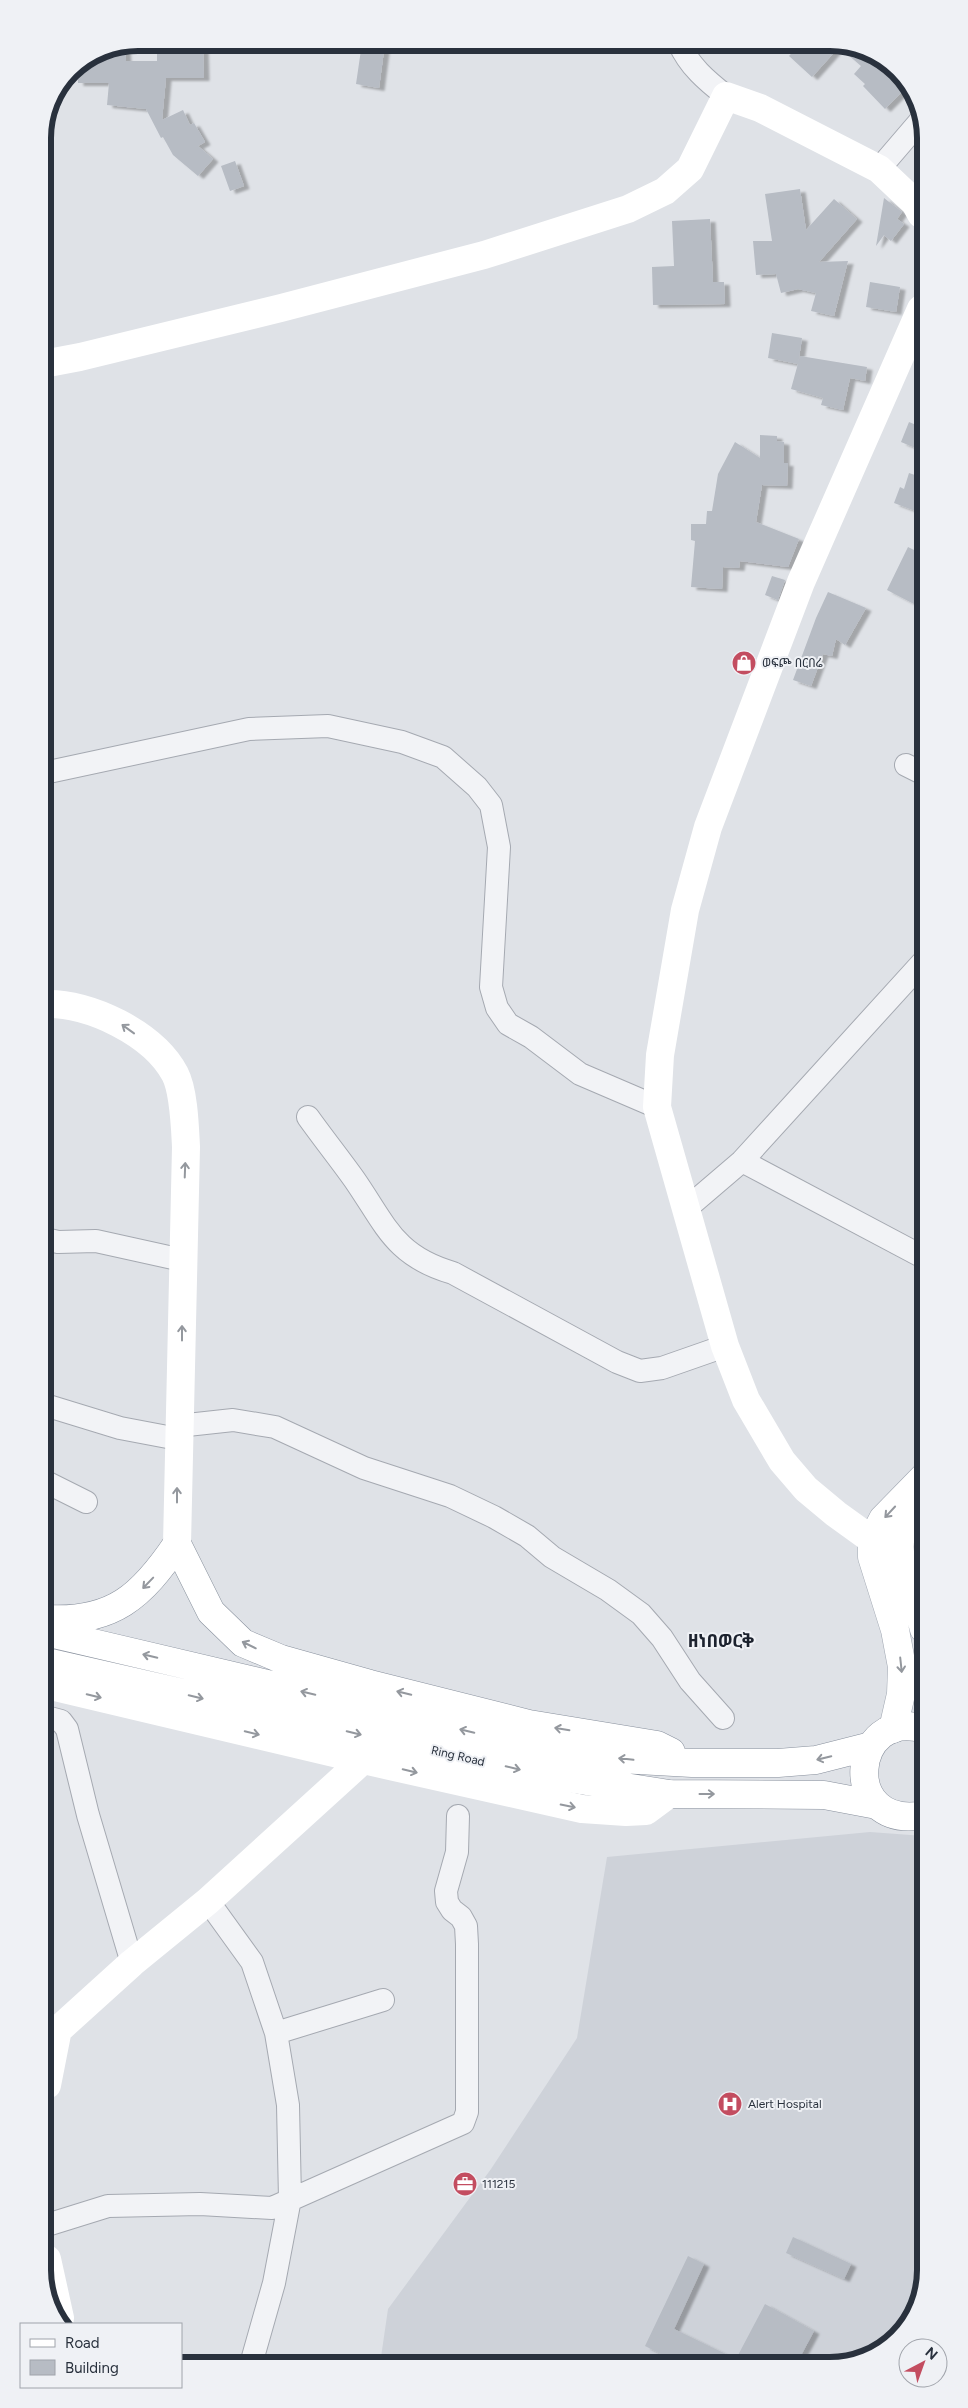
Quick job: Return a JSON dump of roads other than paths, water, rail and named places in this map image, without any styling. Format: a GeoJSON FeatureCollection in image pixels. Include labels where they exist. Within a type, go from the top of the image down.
{"type":"FeatureCollection","features":[{"type":"Feature","properties":{"kind":"main road"},"geometry":{"type":"LineString","coordinates":[[51,362],[243,317],[484,255],[628,209],[665,191],[690,169],[726,96],[760,108],[879,169],[917,205]]}},
{"type":"Feature","properties":{"kind":"main road"},"geometry":{"type":"LineString","coordinates":[[899,1549],[872,1540],[806,1489],[782,1461],[746,1400],[725,1346],[657,1107],[660,1055],[685,910],[708,827],[801,582],[917,318]]}},
{"type":"Feature","properties":{"kind":"main road"},"geometry":{"type":"LineString","coordinates":[[51,1005],[91,1010],[123,1025],[155,1049],[176,1075],[184,1113],[186,1147],[178,1432],[177,1544],[212,1612],[243,1643],[281,1659],[529,1724],[657,1745],[692,1763]]}},
{"type":"Feature","properties":{"kind":"main road"},"geometry":{"type":"LineString","coordinates":[[893,1729],[901,1694],[902,1667],[895,1630],[872,1557],[872,1540],[883,1519],[917,1484]]}},
{"type":"Feature","properties":{"kind":"main road"},"geometry":{"type":"LineString","coordinates":[[917,1513],[904,1526],[899,1549],[901,1563],[917,1609]]}},
{"type":"Feature","properties":{"kind":"main road"},"geometry":{"type":"LineString","coordinates":[[51,1619],[84,1618],[116,1607],[128,1600],[158,1571],[177,1544]]}},
{"type":"Feature","properties":{"kind":"main road"},"geometry":{"type":"LineString","coordinates":[[51,1633],[532,1746],[620,1759],[692,1763],[778,1763],[816,1760],[871,1746]]}},
{"type":"Feature","properties":{"kind":"main road","name":"Ring Road"},"geometry":{"type":"LineString","coordinates":[[51,1663],[535,1773],[669,1794],[824,1795],[876,1804],[893,1815],[910,1818],[917,1816]]}},
{"type":"Feature","properties":{"kind":"main road"},"geometry":{"type":"LineString","coordinates":[[51,1686],[363,1760],[582,1809],[626,1812],[646,1811],[669,1794]]}},
{"type":"Feature","properties":{"kind":"main road"},"geometry":{"type":"LineString","coordinates":[[876,1804],[867,1791],[863,1776],[864,1760],[871,1746],[881,1736],[893,1729],[905,1726],[917,1728]]}},
{"type":"Feature","properties":{"kind":"main road"},"geometry":{"type":"LineString","coordinates":[[52,2034],[132,1963],[208,1901],[363,1760]]}},
{"type":"Feature","properties":{"kind":"street"},"geometry":{"type":"LineString","coordinates":[[683,51],[702,77],[726,96]]}},
{"type":"Feature","properties":{"kind":"street"},"geometry":{"type":"LineString","coordinates":[[879,169],[916,125]]}},
{"type":"Feature","properties":{"kind":"street"},"geometry":{"type":"LineString","coordinates":[[51,771],[249,729],[328,726],[402,742],[443,757],[478,787],[491,805],[499,847],[491,987],[497,1008],[508,1024],[531,1037],[580,1074],[657,1107]]}},
{"type":"Feature","properties":{"kind":"street"},"geometry":{"type":"LineString","coordinates":[[687,1208],[742,1161],[917,968]]}},
{"type":"Feature","properties":{"kind":"street"},"geometry":{"type":"LineString","coordinates":[[308,1118],[354,1179],[395,1241],[429,1266],[453,1273],[617,1362],[640,1371],[662,1368],[725,1346]]}},
{"type":"Feature","properties":{"kind":"street"},"geometry":{"type":"LineString","coordinates":[[742,1161],[917,1254]]}},
{"type":"Feature","properties":{"kind":"street"},"geometry":{"type":"LineString","coordinates":[[51,1241],[96,1241],[182,1260]]}},
{"type":"Feature","properties":{"kind":"street"},"geometry":{"type":"LineString","coordinates":[[51,1407],[120,1428],[178,1432],[233,1420],[275,1427],[364,1468],[450,1496],[494,1517],[527,1536],[552,1557],[608,1590],[641,1614],[662,1638],[690,1680],[722,1718]]}},
{"type":"Feature","properties":{"kind":"street"},"geometry":{"type":"LineString","coordinates":[[51,1484],[86,1502]]}},
{"type":"Feature","properties":{"kind":"street"},"geometry":{"type":"LineString","coordinates":[[51,1718],[61,1720],[67,1729],[88,1815],[132,1963]]}},
{"type":"Feature","properties":{"kind":"street"},"geometry":{"type":"LineString","coordinates":[[51,2224],[108,2206],[200,2204],[272,2208],[462,2122],[466,2112],[466,1926],[461,1917],[452,1910],[447,1902],[446,1891],[456,1852],[458,1816]]}},
{"type":"Feature","properties":{"kind":"street"},"geometry":{"type":"LineString","coordinates":[[208,1901],[252,1962],[276,2033],[288,2105],[290,2199],[274,2283],[253,2357]]}},
{"type":"Feature","properties":{"kind":"street"},"geometry":{"type":"LineString","coordinates":[[276,2033],[383,2000]]}},
{"type":"Feature","properties":{"kind":"place","name":"ወፍጮ በርበሬ"},"geometry":{"type":"Point","coordinates":[744,663]}},
{"type":"Feature","properties":{"kind":"place","name":"Alert Hospital"},"geometry":{"type":"Point","coordinates":[730,2104]}},
{"type":"Feature","properties":{"kind":"place","name":"111215"},"geometry":{"type":"Point","coordinates":[465,2184]}},
{"type":"Feature","properties":{"kind":"district","name":"ዘነበወርቅ"},"geometry":{"type":"Point","coordinates":[721,1641]}}]}
